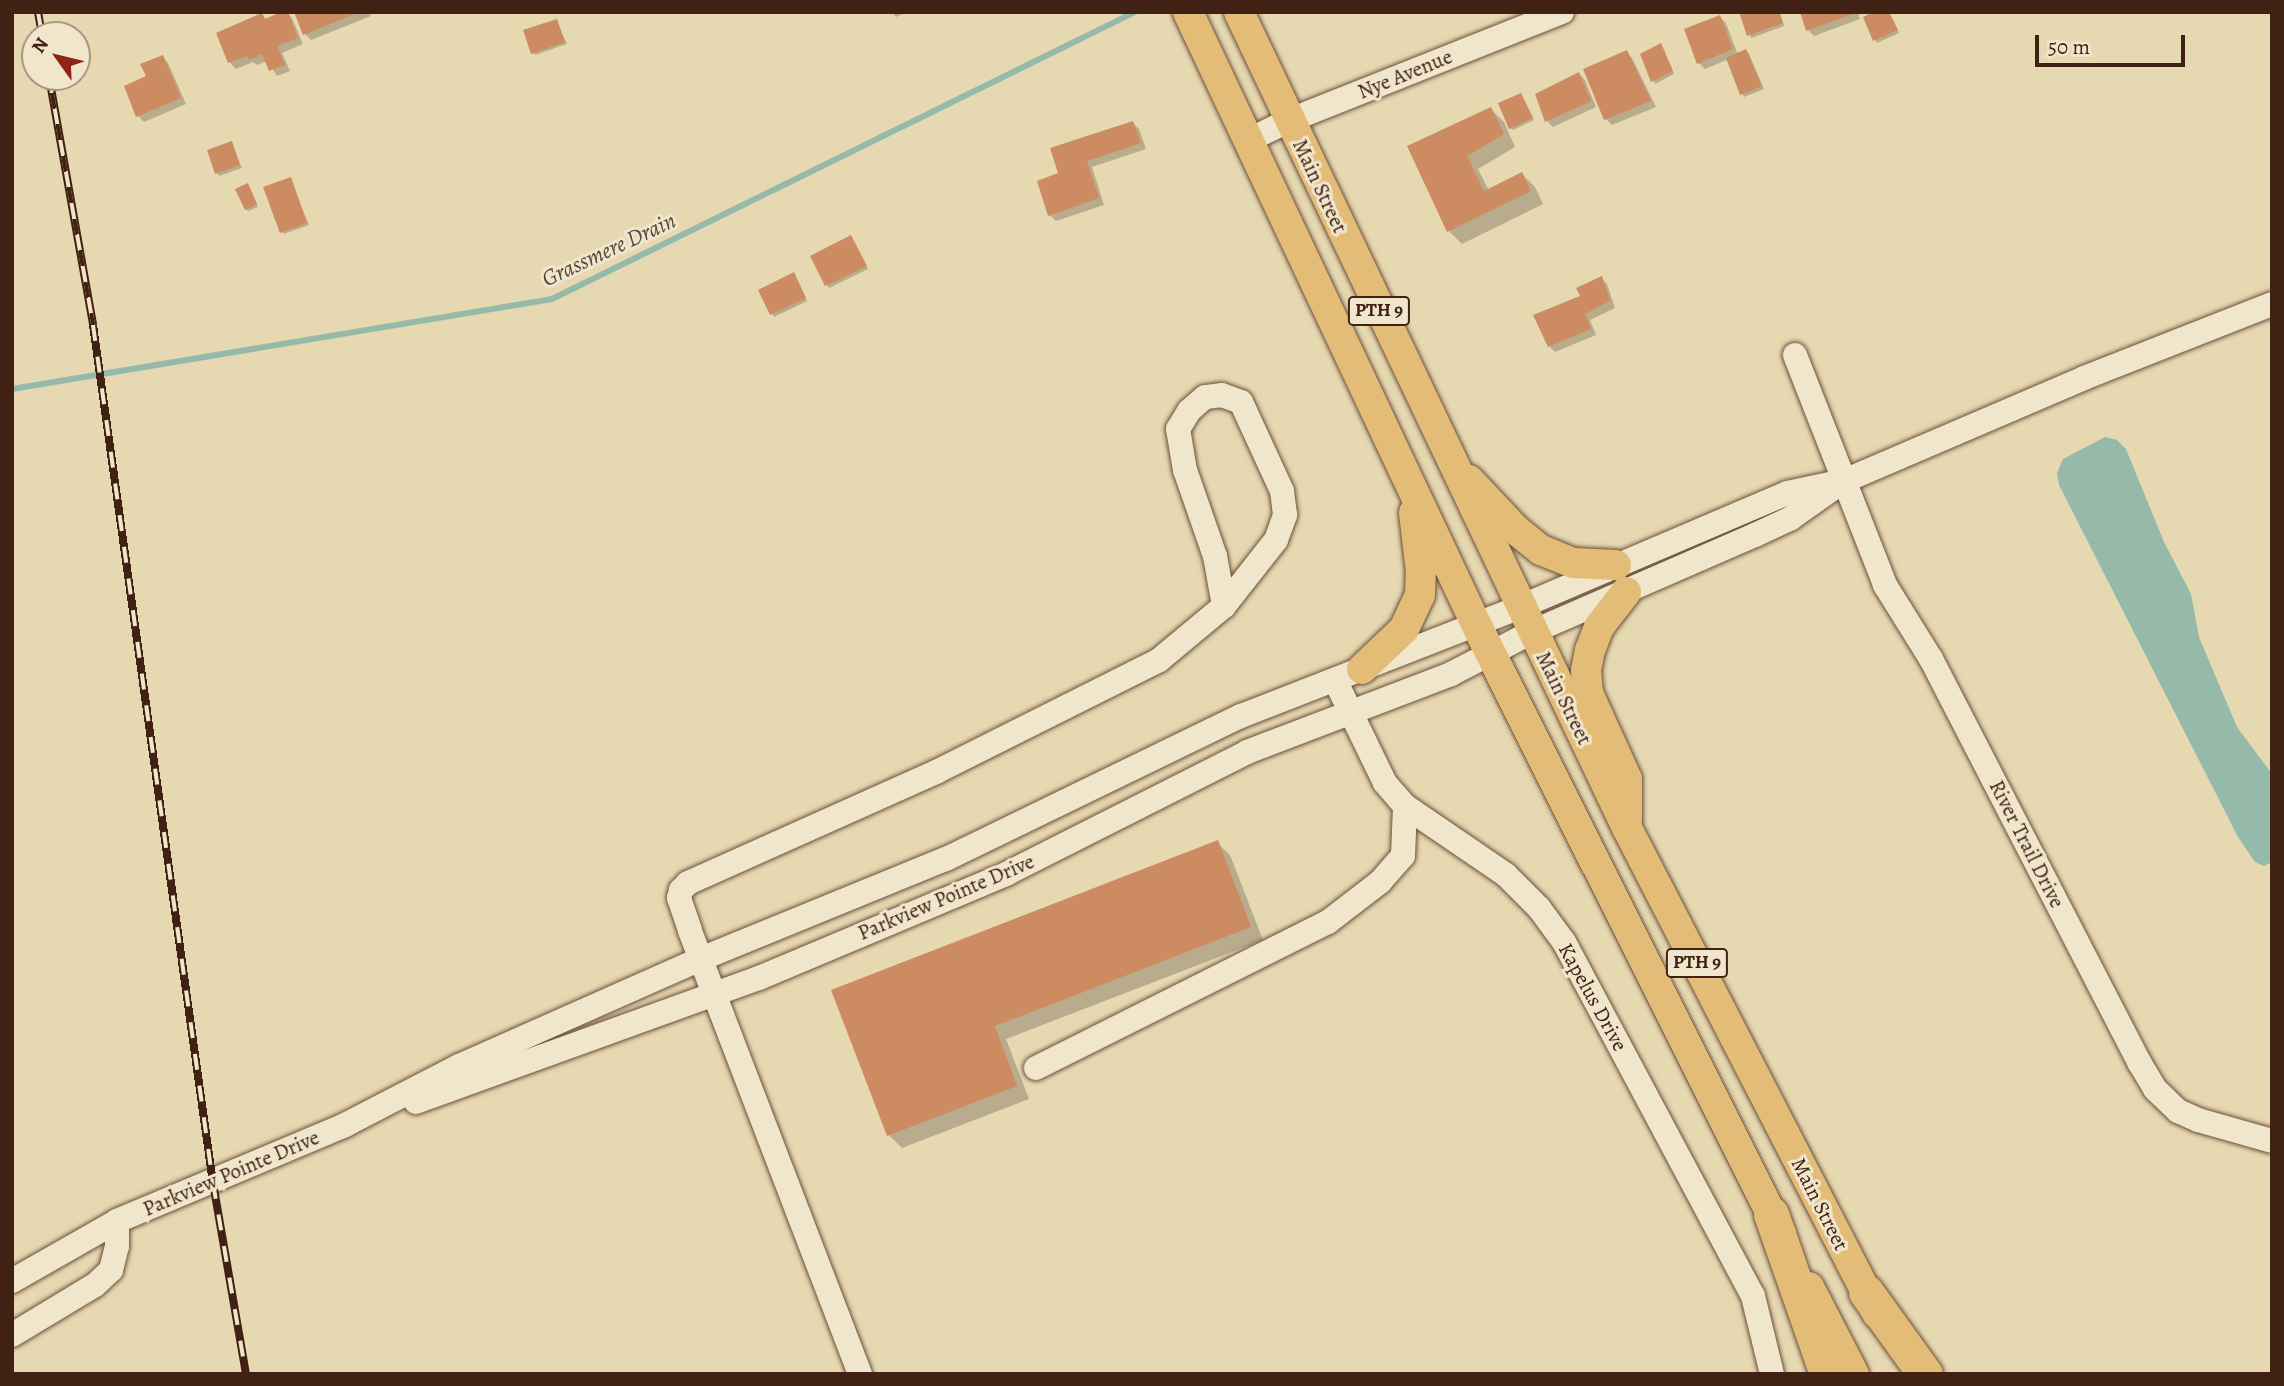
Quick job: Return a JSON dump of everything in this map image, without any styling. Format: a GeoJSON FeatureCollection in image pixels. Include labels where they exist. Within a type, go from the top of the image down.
{"type":"FeatureCollection","features":[{"type":"Feature","properties":{"kind":"highway"},"geometry":{"type":"LineString","coordinates":[[1771,1214],[1827,1374]]}},
{"type":"Feature","properties":{"kind":"highway"},"geometry":{"type":"LineString","coordinates":[[1866,1292],[1925,1374]]}},
{"type":"Feature","properties":{"kind":"main road","name":"Main Street"},"geometry":{"type":"LineString","coordinates":[[1240,13],[1288,121],[1628,828],[1909,1374]]}},
{"type":"Feature","properties":{"kind":"main road","name":"PTH 9"},"geometry":{"type":"LineString","coordinates":[[1194,23],[1476,624],[1771,1214],[1854,1374]]}},
{"type":"Feature","properties":{"kind":"main road"},"geometry":{"type":"LineString","coordinates":[[1451,461],[1516,530],[1541,550],[1621,579],[1590,650],[1586,670],[1588,693],[1627,779],[1628,828]]}},
{"type":"Feature","properties":{"kind":"main road"},"geometry":{"type":"LineString","coordinates":[[1349,675],[1404,629],[1420,595],[1421,572],[1412,487]]}},
{"type":"Feature","properties":{"kind":"street","name":"Nye Avenue"},"geometry":{"type":"LineString","coordinates":[[1249,140],[1288,121],[1562,12]]}},
{"type":"Feature","properties":{"kind":"street"},"geometry":{"type":"LineString","coordinates":[[1526,619],[1621,579],[1791,518],[1844,481],[2084,378],[2272,304]]}},
{"type":"Feature","properties":{"kind":"street","name":"River Trail Drive"},"geometry":{"type":"LineString","coordinates":[[1795,355],[1885,584],[1931,659],[2155,1089],[2178,1111],[2197,1120],[2272,1141]]}},
{"type":"Feature","properties":{"kind":"street"},"geometry":{"type":"LineString","coordinates":[[860,1374],[680,898],[688,883],[936,772],[1158,661],[1224,606],[1276,540],[1285,515],[1282,491],[1241,402],[1222,395],[1205,397],[1189,411],[1178,429],[1185,470],[1215,556],[1224,606]]}},
{"type":"Feature","properties":{"kind":"street","name":"Parkview Pointe Drive"},"geometry":{"type":"LineString","coordinates":[[12,1281],[117,1221],[345,1125],[459,1066],[702,958],[946,859],[1241,716],[1476,624],[1526,619]]}},
{"type":"Feature","properties":{"kind":"street","name":"Parkview Pointe Drive"},"geometry":{"type":"LineString","coordinates":[[345,1125],[447,1092],[716,994],[1006,874],[1247,752],[1451,674],[1491,654],[1526,619]]}},
{"type":"Feature","properties":{"kind":"street","name":"Kapelus Drive"},"geometry":{"type":"LineString","coordinates":[[1349,675],[1350,714],[1385,783],[1405,806],[1506,875],[1539,908],[1564,942],[1753,1296],[1772,1374]]}},
{"type":"Feature","properties":{"kind":"street"},"geometry":{"type":"LineString","coordinates":[[1036,1068],[1328,922],[1380,882],[1403,856],[1405,806]]}},
{"type":"Feature","properties":{"kind":"street","name":"Parkview Pointe Drive"},"geometry":{"type":"LineString","coordinates":[[12,1335],[95,1285],[111,1270],[117,1246],[117,1221]]}},
{"type":"Feature","properties":{"kind":"shaded area"},"geometry":{"type":"Polygon","coordinates":[[[2105,437],[2117,440],[2126,449],[2164,542],[2191,594],[2199,637],[2237,727],[2272,774],[2272,862],[2264,866],[2255,862],[2238,837],[2059,485],[2057,473],[2063,459],[2105,437]]]}},
{"type":"Feature","properties":{"kind":"building"},"geometry":{"type":"Polygon","coordinates":[[[288,12],[298,38],[277,46],[285,65],[269,71],[262,54],[249,60],[247,56],[228,63],[216,33],[262,13],[265,19],[288,12]]]}},
{"type":"Feature","properties":{"kind":"building"},"geometry":{"type":"Polygon","coordinates":[[[294,12],[359,12],[303,35],[294,12]]]}},
{"type":"Feature","properties":{"kind":"building"},"geometry":{"type":"Polygon","coordinates":[[[1739,12],[1779,12],[1783,23],[1747,36],[1739,12]]]}},
{"type":"Feature","properties":{"kind":"building"},"geometry":{"type":"Polygon","coordinates":[[[1800,12],[1855,12],[1855,13],[1806,31],[1800,12]]]}},
{"type":"Feature","properties":{"kind":"building"},"geometry":{"type":"Polygon","coordinates":[[[1874,12],[1889,12],[1898,30],[1873,41],[1863,17],[1874,12]]]}},
{"type":"Feature","properties":{"kind":"building"},"geometry":{"type":"Polygon","coordinates":[[[1720,15],[1733,49],[1697,64],[1684,29],[1720,15]]]}},
{"type":"Feature","properties":{"kind":"building"},"geometry":{"type":"Polygon","coordinates":[[[557,19],[565,42],[531,54],[523,30],[557,19]]]}},
{"type":"Feature","properties":{"kind":"building"},"geometry":{"type":"Polygon","coordinates":[[[1661,43],[1673,71],[1651,82],[1640,54],[1661,43]]]}},
{"type":"Feature","properties":{"kind":"building"},"geometry":{"type":"Polygon","coordinates":[[[1746,49],[1762,86],[1740,95],[1726,58],[1746,49]]]}},
{"type":"Feature","properties":{"kind":"building"},"geometry":{"type":"Polygon","coordinates":[[[1627,50],[1651,101],[1604,120],[1583,69],[1627,50]]]}},
{"type":"Feature","properties":{"kind":"building"},"geometry":{"type":"Polygon","coordinates":[[[163,55],[181,98],[136,117],[124,86],[146,76],[140,64],[163,55]]]}},
{"type":"Feature","properties":{"kind":"building"},"geometry":{"type":"Polygon","coordinates":[[[1579,72],[1591,101],[1545,122],[1535,94],[1579,72]]]}},
{"type":"Feature","properties":{"kind":"building"},"geometry":{"type":"Polygon","coordinates":[[[1521,93],[1533,118],[1509,129],[1498,103],[1521,93]]]}},
{"type":"Feature","properties":{"kind":"building"},"geometry":{"type":"Polygon","coordinates":[[[1491,107],[1504,134],[1467,156],[1484,191],[1522,172],[1531,191],[1447,232],[1407,146],[1491,107]]]}},
{"type":"Feature","properties":{"kind":"building"},"geometry":{"type":"Polygon","coordinates":[[[1133,121],[1141,143],[1087,161],[1099,198],[1048,216],[1037,181],[1058,173],[1050,148],[1133,121]]]}},
{"type":"Feature","properties":{"kind":"building"},"geometry":{"type":"Polygon","coordinates":[[[232,141],[240,165],[215,174],[207,150],[232,141]]]}},
{"type":"Feature","properties":{"kind":"building"},"geometry":{"type":"Polygon","coordinates":[[[291,177],[307,223],[280,233],[263,187],[291,177]]]}},
{"type":"Feature","properties":{"kind":"building"},"geometry":{"type":"Polygon","coordinates":[[[248,183],[257,204],[245,210],[235,189],[248,183]]]}},
{"type":"Feature","properties":{"kind":"building"},"geometry":{"type":"Polygon","coordinates":[[[851,235],[867,266],[825,286],[810,256],[851,235]]]}},
{"type":"Feature","properties":{"kind":"building"},"geometry":{"type":"Polygon","coordinates":[[[794,272],[806,298],[770,315],[758,290],[794,272]]]}},
{"type":"Feature","properties":{"kind":"building"},"geometry":{"type":"Polygon","coordinates":[[[1602,276],[1610,301],[1585,314],[1591,329],[1548,347],[1533,315],[1580,296],[1576,288],[1602,276]]]}},
{"type":"Feature","properties":{"kind":"building"},"geometry":{"type":"Polygon","coordinates":[[[1218,840],[1251,927],[995,1026],[1017,1086],[887,1136],[831,990],[1218,840]]]}},
{"type":"Feature","properties":{"kind":"waterway","name":"Grassmere Drain"},"geometry":{"type":"LineString","coordinates":[[12,389],[552,299],[1135,12]]}},
{"type":"Feature","properties":{"kind":"railway"},"geometry":{"type":"LineString","coordinates":[[38,12],[40,21]]}},
{"type":"Feature","properties":{"kind":"railway"},"geometry":{"type":"LineString","coordinates":[[51,91],[93,325],[213,1183],[246,1374]]}}]}
